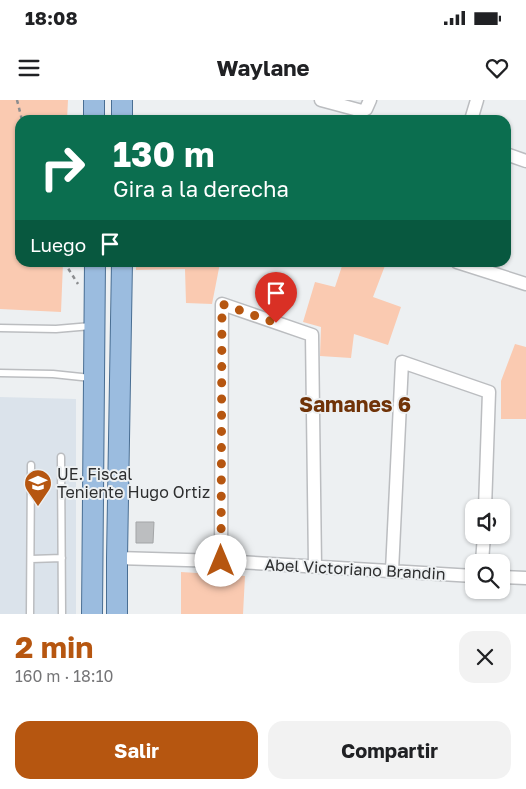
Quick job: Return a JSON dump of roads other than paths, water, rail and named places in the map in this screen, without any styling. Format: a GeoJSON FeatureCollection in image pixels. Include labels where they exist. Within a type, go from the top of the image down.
{"type":"FeatureCollection","features":[{"type":"Feature","properties":{"kind":"main road"},"geometry":{"type":"LineString","coordinates":[[94,100],[94,115]]}},
{"type":"Feature","properties":{"kind":"main road"},"geometry":{"type":"LineString","coordinates":[[122,100],[122,115]]}},
{"type":"Feature","properties":{"kind":"main road"},"geometry":{"type":"LineString","coordinates":[[92,614],[94,267]]}},
{"type":"Feature","properties":{"kind":"main road"},"geometry":{"type":"LineString","coordinates":[[117,614],[122,267]]}},
{"type":"Feature","properties":{"kind":"street"},"geometry":{"type":"LineString","coordinates":[[322,100],[362,111],[366,109],[370,100]]}},
{"type":"Feature","properties":{"kind":"street"},"geometry":{"type":"LineString","coordinates":[[472,115],[477,100]]}},
{"type":"Feature","properties":{"kind":"street"},"geometry":{"type":"LineString","coordinates":[[511,156],[526,161]]}},
{"type":"Feature","properties":{"kind":"street"},"geometry":{"type":"LineString","coordinates":[[473,267],[526,284]]}},
{"type":"Feature","properties":{"kind":"street"},"geometry":{"type":"LineString","coordinates":[[221,561],[222,304],[312,335],[315,566]]}},
{"type":"Feature","properties":{"kind":"street"},"geometry":{"type":"LineString","coordinates":[[392,571],[402,362],[490,392],[485,499]]}},
{"type":"Feature","properties":{"kind":"street","name":"Abel Victoriano Brandin"},"geometry":{"type":"LineString","coordinates":[[117,558],[221,561],[465,575]]}},
{"type":"Feature","properties":{"kind":"street"},"geometry":{"type":"LineString","coordinates":[[510,577],[526,578]]}},
{"type":"Feature","properties":{"kind":"lane"},"geometry":{"type":"LineString","coordinates":[[0,328],[56,329],[94,325]]}},
{"type":"Feature","properties":{"kind":"lane"},"geometry":{"type":"LineString","coordinates":[[0,373],[53,374],[94,378]]}},
{"type":"Feature","properties":{"kind":"lane"},"geometry":{"type":"LineString","coordinates":[[61,457],[62,614]]}},
{"type":"Feature","properties":{"kind":"lane"},"geometry":{"type":"LineString","coordinates":[[30,614],[31,465]]}},
{"type":"Feature","properties":{"kind":"lane"},"geometry":{"type":"LineString","coordinates":[[31,559],[62,558]]}},
{"type":"Feature","properties":{"kind":"place","name":"UE. Fiscal Teniente Hugo Ortiz"},"geometry":{"type":"Point","coordinates":[38,507]}},
{"type":"Feature","properties":{"kind":"district","name":"Samanes 6"},"geometry":{"type":"Point","coordinates":[355,404]}}]}
